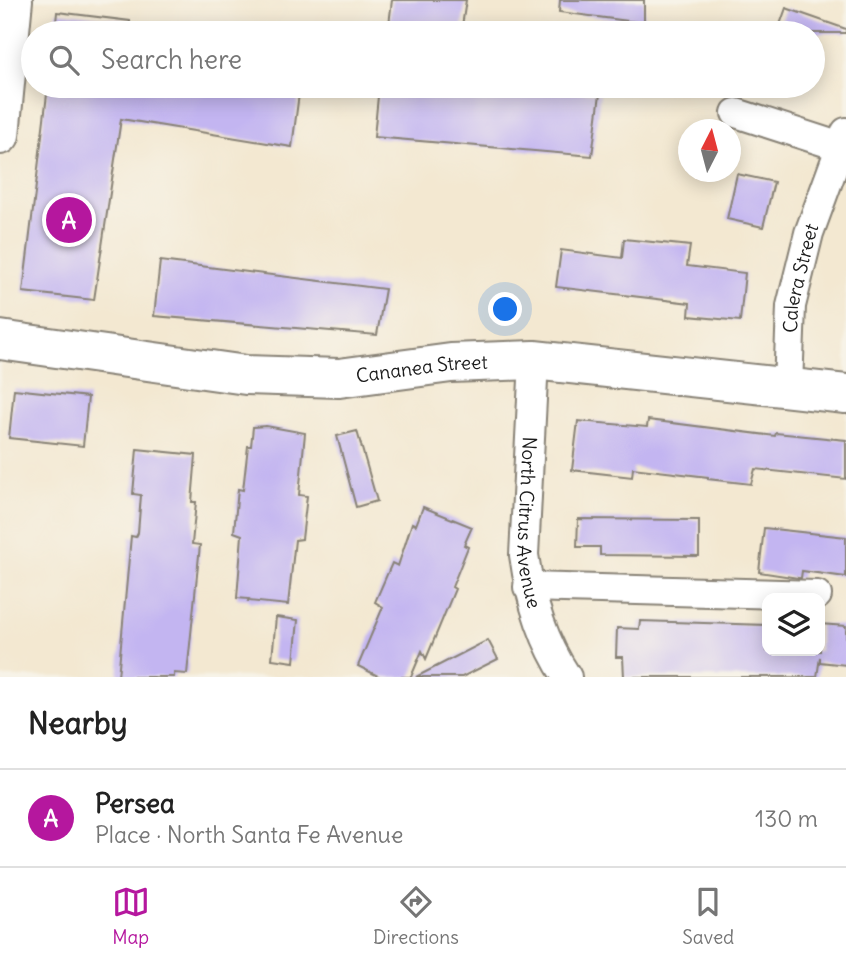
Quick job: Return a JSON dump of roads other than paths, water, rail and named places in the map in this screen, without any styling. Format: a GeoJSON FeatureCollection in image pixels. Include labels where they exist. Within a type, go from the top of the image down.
{"type":"FeatureCollection","features":[{"type":"Feature","properties":{"kind":"street"},"geometry":{"type":"LineString","coordinates":[[0,135],[13,0]]}},
{"type":"Feature","properties":{"kind":"street"},"geometry":{"type":"LineString","coordinates":[[736,113],[843,139]]}},
{"type":"Feature","properties":{"kind":"street","name":"Calera Street"},"geometry":{"type":"LineString","coordinates":[[788,387],[791,306],[809,233],[843,139]]}},
{"type":"Feature","properties":{"kind":"street","name":"Cananea Street"},"geometry":{"type":"LineString","coordinates":[[0,340],[246,374],[342,378],[451,363],[534,360],[846,394]]}},
{"type":"Feature","properties":{"kind":"street","name":"North Citrus Avenue"},"geometry":{"type":"LineString","coordinates":[[534,360],[524,555],[528,587],[554,657],[567,677]]}},
{"type":"Feature","properties":{"kind":"street"},"geometry":{"type":"LineString","coordinates":[[528,587],[762,593]]}},
{"type":"Feature","properties":{"kind":"place","name":"Persea"},"geometry":{"type":"Point","coordinates":[69,220]}}]}
